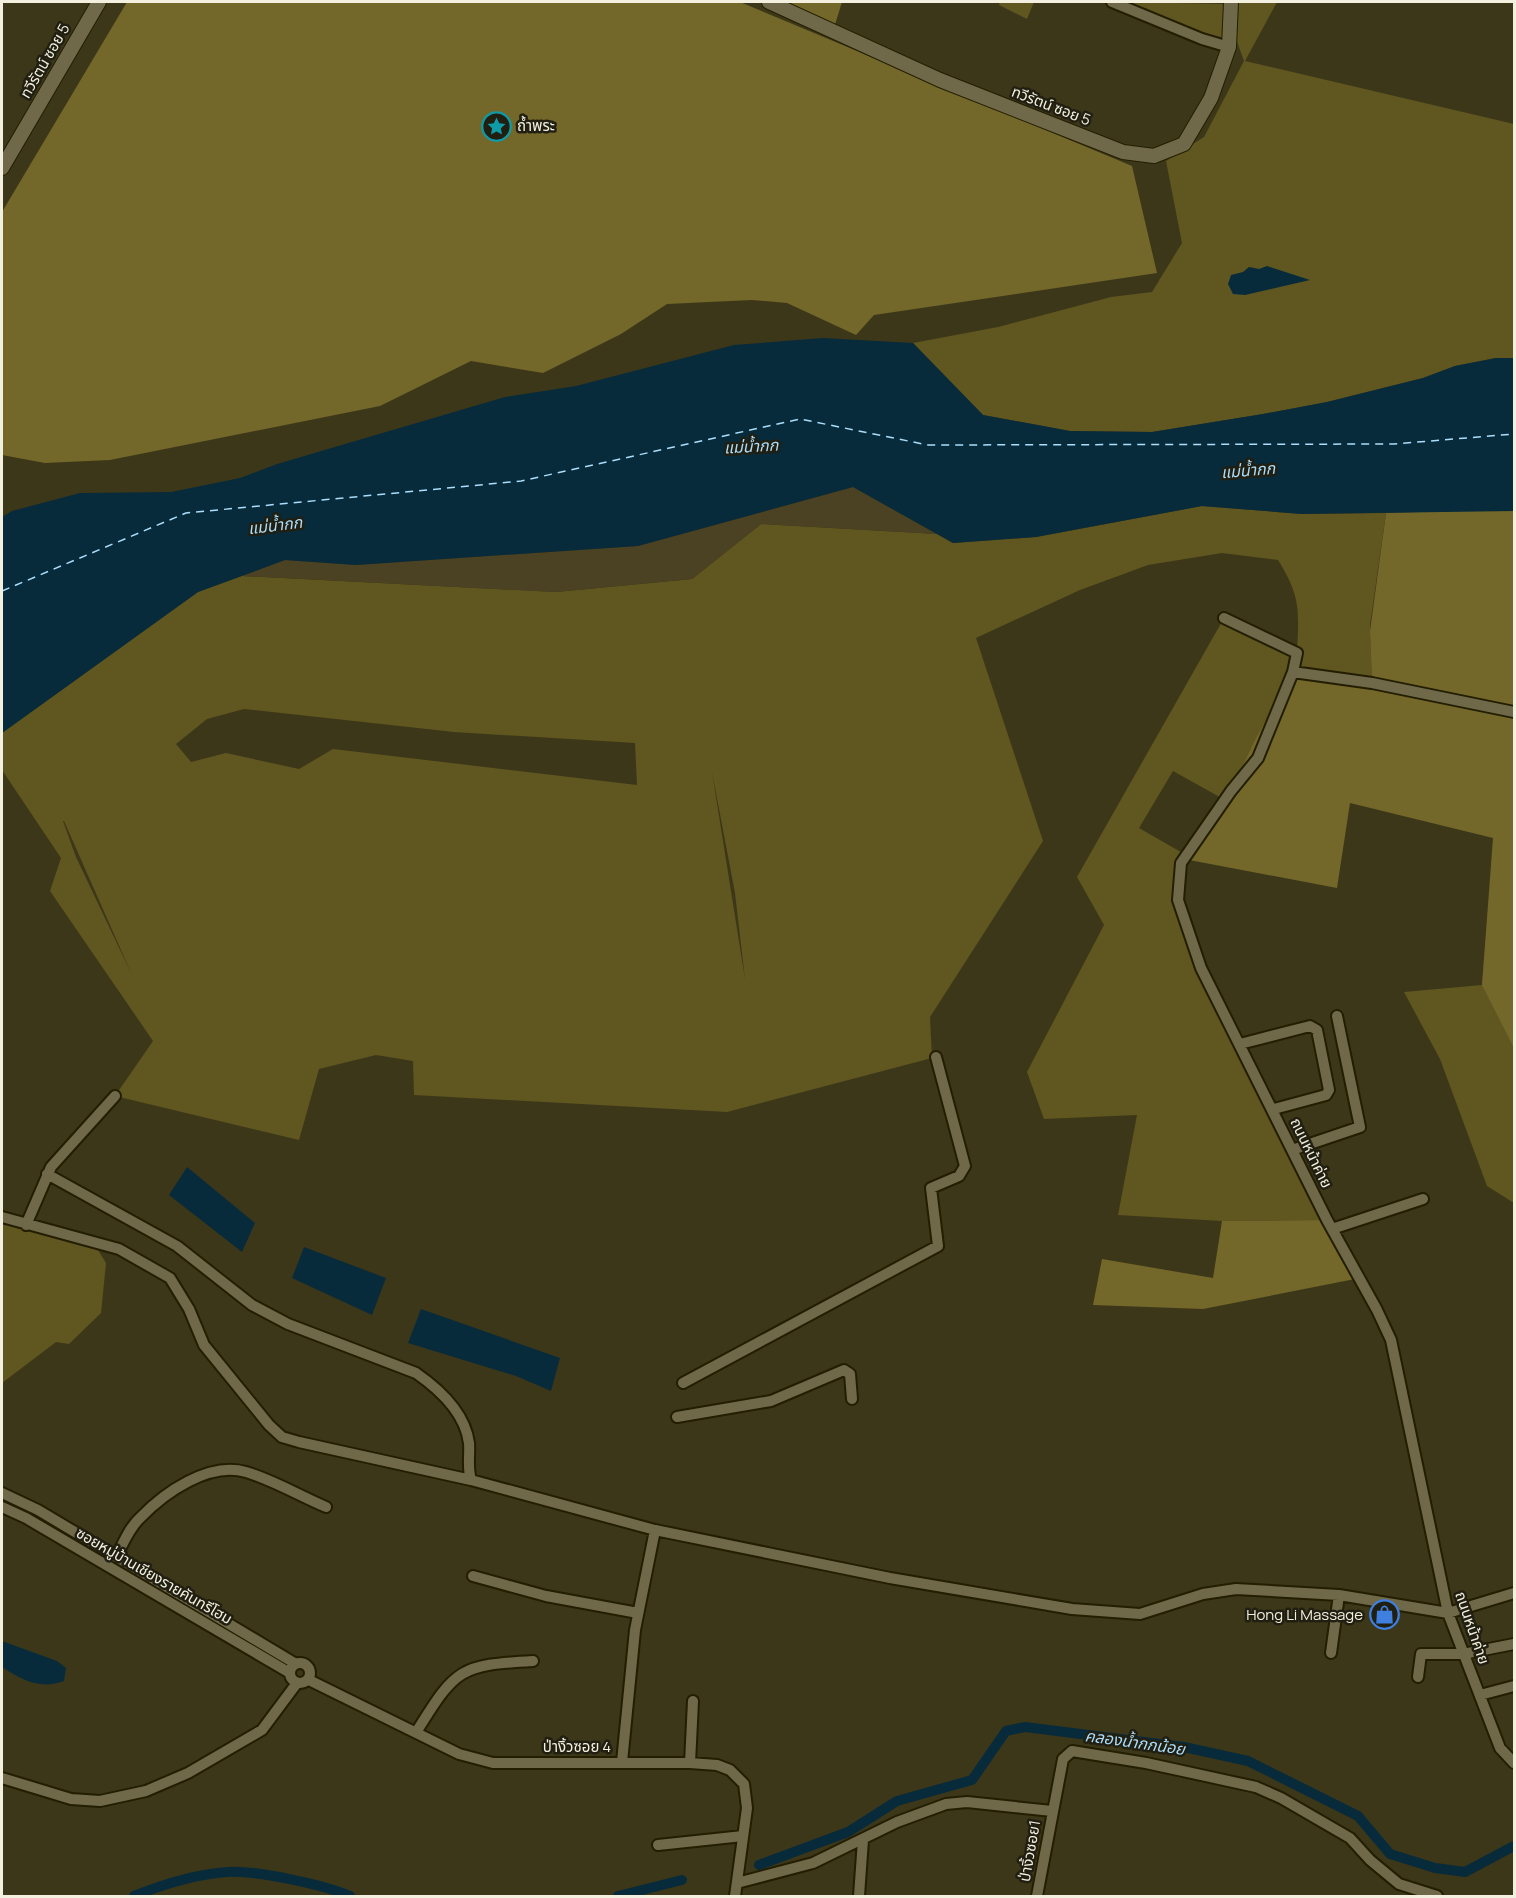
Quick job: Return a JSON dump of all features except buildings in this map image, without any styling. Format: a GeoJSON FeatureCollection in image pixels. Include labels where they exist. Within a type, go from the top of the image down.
{"type":"FeatureCollection","features":[{"type":"Feature","properties":{"kind":"street","name":"ทวีรัตน์ ซอย 5"},"geometry":{"type":"LineString","coordinates":[[2,168],[99,2]]}},
{"type":"Feature","properties":{"kind":"street","name":"ทวีรัตน์ ซอย 5"},"geometry":{"type":"LineString","coordinates":[[769,2],[940,80],[1124,152],[1154,156],[1184,144],[1211,98],[1229,47],[1232,2]]}},
{"type":"Feature","properties":{"kind":"street"},"geometry":{"type":"LineString","coordinates":[[1112,2],[1202,39],[1229,47]]}},
{"type":"Feature","properties":{"kind":"street"},"geometry":{"type":"LineString","coordinates":[[1224,618],[1298,653],[1293,672],[1372,683],[1515,712]]}},
{"type":"Feature","properties":{"kind":"street","name":"ถนนหน้าค่าย"},"geometry":{"type":"LineString","coordinates":[[1293,672],[1258,758],[1231,791],[1181,863],[1178,900],[1201,968],[1274,1109],[1332,1229],[1377,1310],[1390,1340],[1448,1613],[1500,1748],[1515,1763]]}},
{"type":"Feature","properties":{"kind":"street"},"geometry":{"type":"LineString","coordinates":[[1292,1150],[1360,1127],[1337,1016]]}},
{"type":"Feature","properties":{"kind":"street"},"geometry":{"type":"LineString","coordinates":[[1240,1044],[1310,1026],[1317,1030],[1329,1090],[1326,1095],[1274,1109]]}},
{"type":"Feature","properties":{"kind":"street"},"geometry":{"type":"LineString","coordinates":[[683,1383],[938,1246],[931,1188],[959,1176],[965,1166],[936,1057]]}},
{"type":"Feature","properties":{"kind":"street"},"geometry":{"type":"LineString","coordinates":[[26,1225],[47,1174],[76,1137],[115,1096]]}},
{"type":"Feature","properties":{"kind":"street"},"geometry":{"type":"LineString","coordinates":[[47,1174],[177,1246],[252,1305],[288,1324],[416,1373],[433,1385],[450,1402],[465,1429],[468,1439],[468,1470],[471,1480]]}},
{"type":"Feature","properties":{"kind":"street"},"geometry":{"type":"LineString","coordinates":[[1332,1229],[1423,1199]]}},
{"type":"Feature","properties":{"kind":"street"},"geometry":{"type":"LineString","coordinates":[[2,1217],[119,1249],[150,1264],[170,1278],[189,1309],[204,1346],[269,1425],[282,1437],[471,1480],[655,1530],[890,1578],[1072,1609],[1123,1614],[1140,1614],[1203,1594],[1236,1589],[1339,1595],[1448,1613],[1515,1593]]}},
{"type":"Feature","properties":{"kind":"street"},"geometry":{"type":"LineString","coordinates":[[677,1417],[771,1401],[844,1370],[850,1374],[852,1399]]}},
{"type":"Feature","properties":{"kind":"street"},"geometry":{"type":"LineString","coordinates":[[116,1557],[138,1519],[164,1497],[199,1476],[212,1472],[244,1471],[326,1508]]}},
{"type":"Feature","properties":{"kind":"street"},"geometry":{"type":"LineString","coordinates":[[2,1493],[38,1510],[293,1668]]}},
{"type":"Feature","properties":{"kind":"street","name":"ซอยหมู่บ้านเชียงรายคันทรีโฮม"},"geometry":{"type":"LineString","coordinates":[[2,1508],[26,1518],[293,1668]]}},
{"type":"Feature","properties":{"kind":"street"},"geometry":{"type":"LineString","coordinates":[[622,1762],[638,1613],[655,1530]]}},
{"type":"Feature","properties":{"kind":"street"},"geometry":{"type":"LineString","coordinates":[[473,1576],[546,1596],[638,1613]]}},
{"type":"Feature","properties":{"kind":"street"},"geometry":{"type":"LineString","coordinates":[[1331,1653],[1339,1595]]}},
{"type":"Feature","properties":{"kind":"street"},"geometry":{"type":"LineString","coordinates":[[1418,1677],[1421,1654],[1463,1654],[1515,1644]]}},
{"type":"Feature","properties":{"kind":"street"},"geometry":{"type":"LineString","coordinates":[[417,1731],[440,1693],[459,1674],[483,1664],[533,1661]]}},
{"type":"Feature","properties":{"kind":"street"},"geometry":{"type":"LineString","coordinates":[[2,1778],[71,1799],[100,1801],[146,1791],[188,1773],[262,1730],[297,1683],[309,1680],[308,1667],[302,1663],[293,1668]]}},
{"type":"Feature","properties":{"kind":"street"},"geometry":{"type":"LineString","coordinates":[[293,1668],[291,1679],[297,1683]]}},
{"type":"Feature","properties":{"kind":"street","name":"ป่างิ้วซอย 4"},"geometry":{"type":"LineString","coordinates":[[309,1680],[417,1731],[459,1754],[493,1763],[690,1763],[717,1765],[730,1770],[744,1784],[747,1808],[735,1896]]}},
{"type":"Feature","properties":{"kind":"street"},"geometry":{"type":"LineString","coordinates":[[1479,1695],[1515,1686]]}},
{"type":"Feature","properties":{"kind":"street"},"geometry":{"type":"LineString","coordinates":[[690,1763],[693,1701]]}},
{"type":"Feature","properties":{"kind":"street","name":"ป่างิ้วซอย1"},"geometry":{"type":"LineString","coordinates":[[1037,1896],[1063,1759],[1072,1751],[1256,1787],[1281,1798],[1350,1838],[1370,1860],[1399,1884],[1437,1896]]}},
{"type":"Feature","properties":{"kind":"street"},"geometry":{"type":"LineString","coordinates":[[737,1883],[813,1863],[897,1822],[946,1804],[967,1802],[1052,1811]]}},
{"type":"Feature","properties":{"kind":"street"},"geometry":{"type":"LineString","coordinates":[[658,1845],[743,1836]]}},
{"type":"Feature","properties":{"kind":"street"},"geometry":{"type":"LineString","coordinates":[[859,1896],[863,1839]]}},
{"type":"Feature","properties":{"kind":"shaded area"},"geometry":{"type":"Polygon","coordinates":[[[127,2],[740,2],[1132,166],[1157,273],[874,315],[856,335],[787,303],[752,300],[667,304],[621,334],[543,373],[471,361],[380,406],[110,460],[45,463],[2,455],[2,212],[127,2]]]}},
{"type":"Feature","properties":{"kind":"shaded area"},"geometry":{"type":"Polygon","coordinates":[[[769,2],[842,2],[833,31],[769,2]]]}},
{"type":"Feature","properties":{"kind":"shaded area"},"geometry":{"type":"Polygon","coordinates":[[[1000,2],[1034,2],[1027,19],[999,5],[1000,2]]]}},
{"type":"Feature","properties":{"kind":"shaded area"},"geometry":{"type":"Polygon","coordinates":[[[1126,2],[1227,4],[1223,38],[1213,38],[1126,2]]]}},
{"type":"Feature","properties":{"kind":"shaded area"},"geometry":{"type":"Polygon","coordinates":[[[1237,2],[1277,2],[1245,61],[1514,124],[1514,358],[1496,358],[1455,366],[1423,378],[1327,402],[1152,432],[1070,431],[983,415],[913,343],[998,327],[1111,297],[1152,292],[1182,243],[1166,161],[1204,137],[1244,61],[1235,36],[1237,2]]]}},
{"type":"Feature","properties":{"kind":"shaded area"},"geometry":{"type":"Polygon","coordinates":[[[1202,506],[1302,514],[1386,513],[1370,625],[1372,683],[1231,791],[1225,800],[1173,771],[1139,828],[1186,855],[1178,900],[1188,930],[1327,1220],[1222,1221],[1118,1215],[1137,1115],[1044,1119],[1027,1072],[1104,925],[1077,877],[1224,618],[1297,653],[1298,614],[1295,594],[1278,560],[1222,553],[1148,565],[1080,590],[976,638],[1043,841],[930,1017],[932,1058],[727,1112],[414,1095],[413,1061],[376,1055],[319,1069],[299,1140],[115,1096],[153,1041],[50,891],[61,858],[2,770],[2,733],[198,592],[242,576],[556,592],[692,579],[761,524],[937,534],[953,543],[1036,537],[1202,506]],[[244,709],[207,719],[176,744],[191,762],[226,753],[299,769],[333,749],[637,785],[635,743],[454,732],[244,709]],[[712,772],[745,979],[735,893],[712,772]],[[63,821],[76,857],[132,975],[63,821]]]}},
{"type":"Feature","properties":{"kind":"shaded area"},"geometry":{"type":"Polygon","coordinates":[[[1514,509],[1514,1048],[1482,985],[1493,838],[1350,803],[1337,888],[1184,859],[1231,791],[1254,742],[1293,672],[1372,683],[1370,631],[1386,513],[1514,509]]]}},
{"type":"Feature","properties":{"kind":"shaded area"},"geometry":{"type":"Polygon","coordinates":[[[1494,838],[1514,849],[1514,1203],[1487,1186],[1440,1059],[1404,992],[1482,985],[1494,838]]]}},
{"type":"Feature","properties":{"kind":"shaded area"},"geometry":{"type":"Polygon","coordinates":[[[2,1217],[93,1242],[106,1263],[101,1313],[69,1344],[56,1342],[2,1383],[2,1217]]]}},
{"type":"Feature","properties":{"kind":"shaded area"},"geometry":{"type":"Polygon","coordinates":[[[1327,1220],[1360,1278],[1203,1309],[1093,1305],[1102,1259],[1213,1278],[1222,1221],[1327,1220]]]}},
{"type":"Feature","properties":{"kind":"sand"},"geometry":{"type":"Polygon","coordinates":[[[853,487],[937,534],[761,524],[692,579],[556,592],[242,576],[285,560],[356,565],[638,546],[853,487]]]}},
{"type":"Feature","properties":{"kind":"water"},"geometry":{"type":"Polygon","coordinates":[[[1267,266],[1310,280],[1245,295],[1233,294],[1228,284],[1231,275],[1243,272],[1249,267],[1259,269],[1267,266]]]}},
{"type":"Feature","properties":{"kind":"water","name":"แม่น้ำกก"},"geometry":{"type":"Polygon","coordinates":[[[823,338],[913,343],[983,415],[1070,431],[1152,432],[1263,414],[1327,402],[1423,378],[1455,366],[1496,358],[1514,358],[1514,511],[1302,514],[1202,506],[1036,537],[953,543],[853,487],[638,546],[356,565],[285,560],[198,592],[2,733],[2,517],[12,511],[80,493],[171,492],[240,478],[277,464],[505,397],[576,386],[734,345],[823,338]]]}},
{"type":"Feature","properties":{"kind":"water"},"geometry":{"type":"Polygon","coordinates":[[[187,1167],[255,1223],[242,1252],[169,1195],[187,1167]]]}},
{"type":"Feature","properties":{"kind":"water"},"geometry":{"type":"Polygon","coordinates":[[[304,1247],[386,1278],[372,1315],[292,1278],[304,1247]]]}},
{"type":"Feature","properties":{"kind":"water"},"geometry":{"type":"Polygon","coordinates":[[[421,1309],[560,1358],[551,1391],[516,1376],[408,1343],[421,1309]]]}},
{"type":"Feature","properties":{"kind":"water"},"geometry":{"type":"Polygon","coordinates":[[[2,1641],[57,1661],[66,1668],[64,1681],[55,1684],[39,1684],[17,1676],[2,1667],[2,1641]]]}},
{"type":"Feature","properties":{"kind":"waterway","name":"คลองน้ำกกน้อย"},"geometry":{"type":"LineString","coordinates":[[759,1865],[848,1832],[897,1801],[972,1780],[1006,1731],[1025,1727],[1184,1747],[1248,1761],[1358,1816],[1390,1854],[1435,1868],[1465,1872],[1514,1846]]}},
{"type":"Feature","properties":{"kind":"waterway","name":"คลองน้ำกกน้อย"},"geometry":{"type":"LineString","coordinates":[[134,1896],[180,1880],[228,1872],[255,1873],[290,1879],[350,1896]]}},
{"type":"Feature","properties":{"kind":"waterway","name":"คลองน้ำกกน้อย"},"geometry":{"type":"LineString","coordinates":[[618,1896],[682,1880]]}},
{"type":"Feature","properties":{"kind":"ferry route"},"geometry":{"type":"LineString","coordinates":[[2,591],[186,513],[521,481],[800,419],[928,445],[1394,444],[1514,434]]}},
{"type":"Feature","properties":{"kind":"place","name":"ถ้ำพระ"},"geometry":{"type":"Point","coordinates":[496,126]}},
{"type":"Feature","properties":{"kind":"place","name":"Hong Li Massage"},"geometry":{"type":"Point","coordinates":[1384,1615]}}]}
